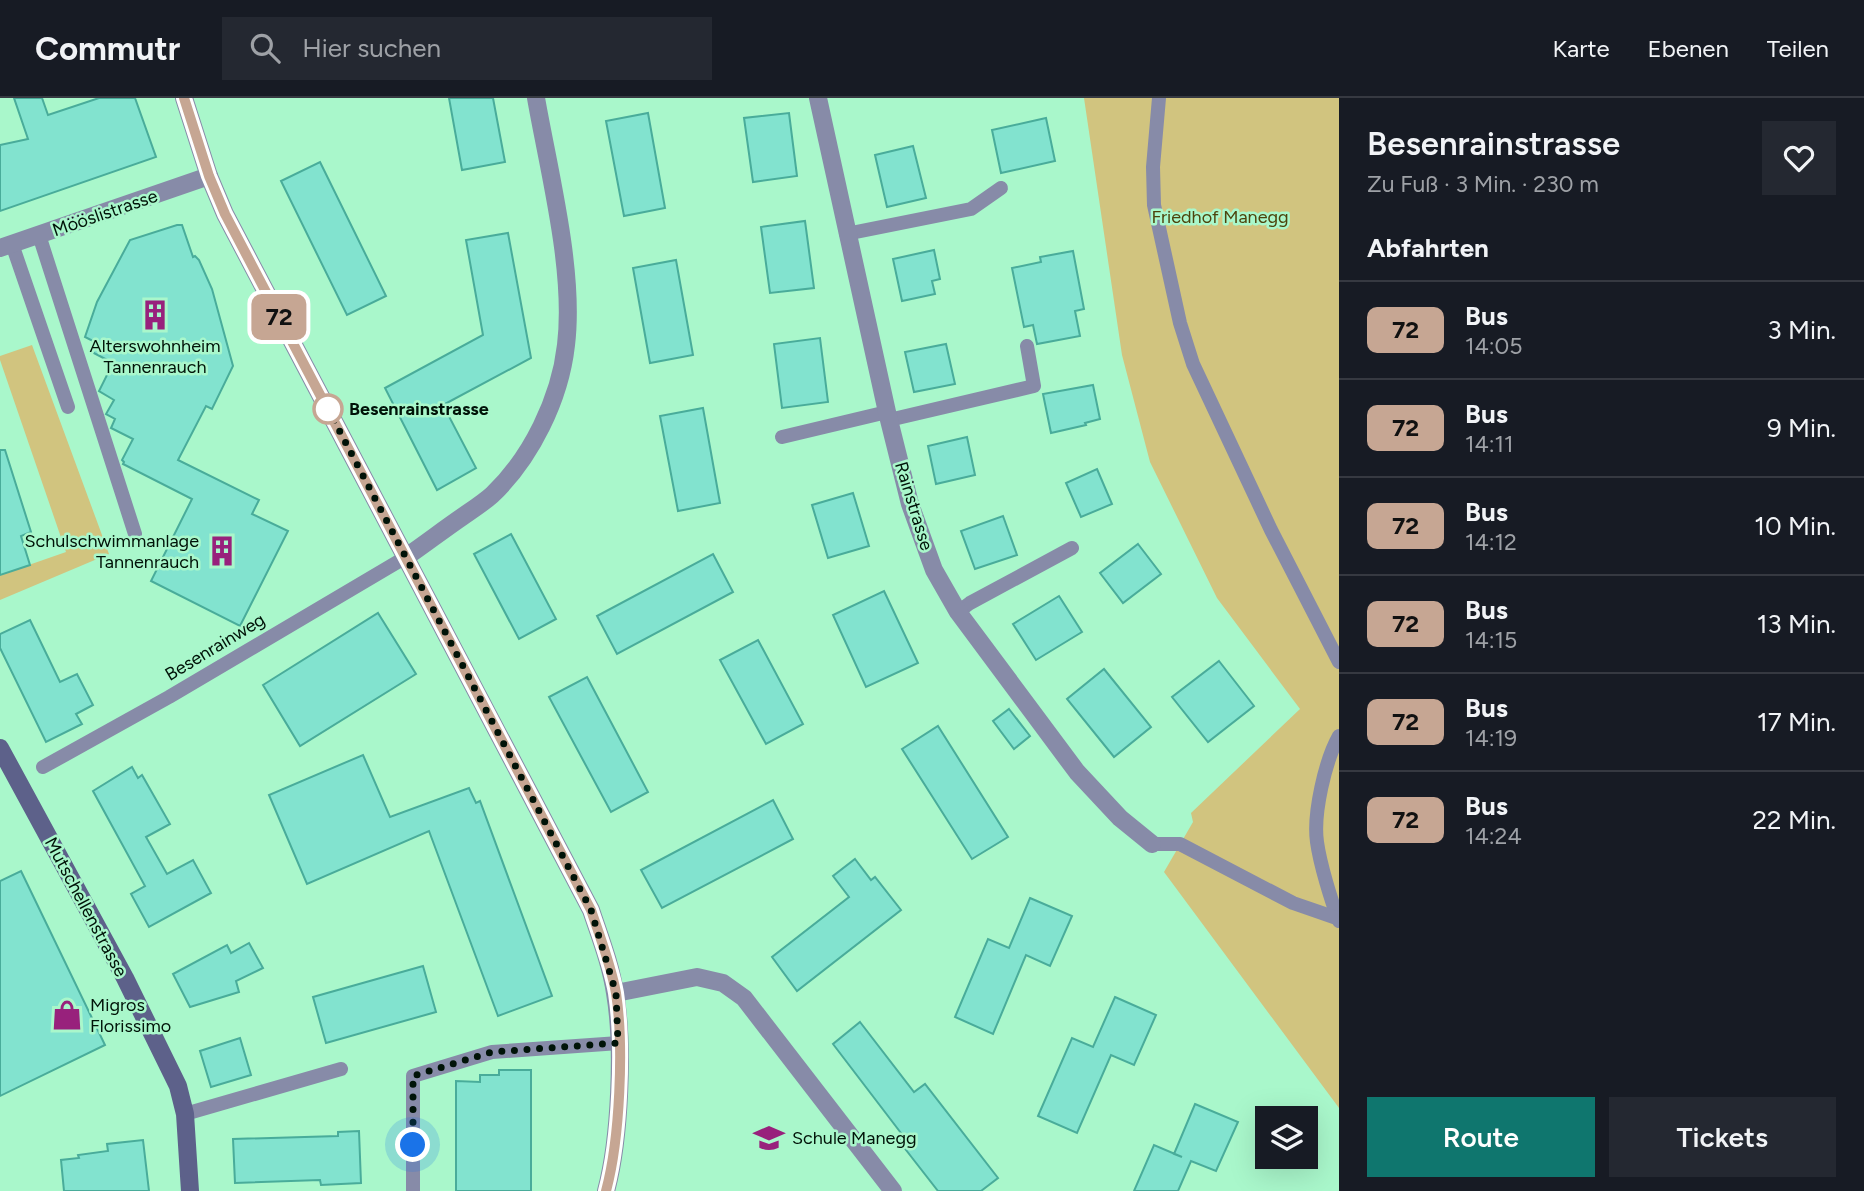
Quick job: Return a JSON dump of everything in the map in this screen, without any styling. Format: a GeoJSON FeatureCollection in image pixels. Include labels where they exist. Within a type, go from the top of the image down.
{"type":"FeatureCollection","features":[{"type":"Feature","properties":{"kind":"street"},"geometry":{"type":"LineString","coordinates":[[184,98],[209,176],[225,214],[591,910],[616,993],[617,1120],[612,1171],[606,1191]]}},
{"type":"Feature","properties":{"kind":"street"},"geometry":{"type":"LineString","coordinates":[[406,557],[491,496],[520,463],[543,423],[556,387],[566,347],[566,283],[536,98]]}},
{"type":"Feature","properties":{"kind":"street","name":"Rainstrasse"},"geometry":{"type":"LineString","coordinates":[[818,98],[888,416],[910,503],[934,570],[958,612],[1077,772],[1120,818],[1152,844]]}},
{"type":"Feature","properties":{"kind":"street","name":"Mööslistrasse"},"geometry":{"type":"LineString","coordinates":[[6,246],[209,176]]}},
{"type":"Feature","properties":{"kind":"street","name":"Mutschellenstrasse"},"geometry":{"type":"LineString","coordinates":[[0,748],[5,771],[161,1048],[178,1086],[185,1114],[190,1191]]}},
{"type":"Feature","properties":{"kind":"street"},"geometry":{"type":"LineString","coordinates":[[616,993],[697,977],[723,984],[744,998],[893,1191]]}},
{"type":"Feature","properties":{"kind":"lane"},"geometry":{"type":"LineString","coordinates":[[1159,98],[1153,167],[1154,205],[1193,364],[1248,482],[1339,662]]}},
{"type":"Feature","properties":{"kind":"lane"},"geometry":{"type":"LineString","coordinates":[[846,234],[971,209],[1001,188]]}},
{"type":"Feature","properties":{"kind":"lane"},"geometry":{"type":"LineString","coordinates":[[39,235],[135,534]]}},
{"type":"Feature","properties":{"kind":"lane"},"geometry":{"type":"LineString","coordinates":[[6,246],[68,407]]}},
{"type":"Feature","properties":{"kind":"lane"},"geometry":{"type":"LineString","coordinates":[[782,437],[1034,386],[1027,346]]}},
{"type":"Feature","properties":{"kind":"lane"},"geometry":{"type":"LineString","coordinates":[[958,612],[1072,548]]}},
{"type":"Feature","properties":{"kind":"lane","name":"Besenrainweg"},"geometry":{"type":"LineString","coordinates":[[43,767],[169,697],[406,557]]}},
{"type":"Feature","properties":{"kind":"lane"},"geometry":{"type":"LineString","coordinates":[[1339,736],[1332,748],[1320,794],[1317,841],[1339,920]]}},
{"type":"Feature","properties":{"kind":"lane"},"geometry":{"type":"LineString","coordinates":[[1152,844],[1180,844],[1293,903],[1339,920]]}},
{"type":"Feature","properties":{"kind":"lane"},"geometry":{"type":"LineString","coordinates":[[413,1191],[413,1076],[492,1052],[618,1043]]}},
{"type":"Feature","properties":{"kind":"lane"},"geometry":{"type":"LineString","coordinates":[[185,1114],[341,1069]]}},
{"type":"Feature","properties":{"kind":"green space","name":"Friedhof Manegg"},"geometry":{"type":"Polygon","coordinates":[[[1084,98],[1339,98],[1339,1108],[1164,872],[1193,822],[1191,813],[1300,709],[1217,598],[1150,462],[1122,355],[1084,98]]]}},
{"type":"Feature","properties":{"kind":"green space"},"geometry":{"type":"Polygon","coordinates":[[[32,345],[109,554],[0,600],[0,575],[66,552],[0,360],[0,356],[32,345]]]}},
{"type":"Feature","properties":{"kind":"building"},"geometry":{"type":"Polygon","coordinates":[[[14,98],[42,98],[48,115],[99,98],[135,98],[156,157],[0,211],[0,145],[28,139],[14,98]]]}},
{"type":"Feature","properties":{"kind":"building"},"geometry":{"type":"Polygon","coordinates":[[[449,98],[493,98],[505,162],[462,170],[449,98]]]}},
{"type":"Feature","properties":{"kind":"building"},"geometry":{"type":"Polygon","coordinates":[[[648,113],[665,208],[624,216],[606,121],[648,113]]]}},
{"type":"Feature","properties":{"kind":"building"},"geometry":{"type":"Polygon","coordinates":[[[789,113],[797,176],[753,182],[744,118],[789,113]]]}},
{"type":"Feature","properties":{"kind":"building"},"geometry":{"type":"Polygon","coordinates":[[[1046,118],[1055,161],[1001,173],[992,130],[1046,118]]]}},
{"type":"Feature","properties":{"kind":"building"},"geometry":{"type":"Polygon","coordinates":[[[913,146],[926,198],[887,207],[875,155],[913,146]]]}},
{"type":"Feature","properties":{"kind":"building"},"geometry":{"type":"Polygon","coordinates":[[[320,162],[386,296],[347,315],[281,181],[320,162]]]}},
{"type":"Feature","properties":{"kind":"building"},"geometry":{"type":"Polygon","coordinates":[[[805,221],[814,288],[770,293],[761,227],[805,221]]]}},
{"type":"Feature","properties":{"kind":"building"},"geometry":{"type":"Polygon","coordinates":[[[182,225],[193,257],[199,260],[212,289],[233,366],[212,409],[206,406],[178,460],[259,500],[252,514],[288,531],[240,626],[151,581],[192,499],[123,464],[122,460],[133,439],[111,428],[115,419],[106,414],[114,400],[99,391],[113,363],[90,351],[95,342],[85,337],[97,302],[130,240],[182,225]]]}},
{"type":"Feature","properties":{"kind":"building"},"geometry":{"type":"Polygon","coordinates":[[[508,233],[531,358],[443,405],[476,468],[437,490],[385,388],[483,335],[466,240],[508,233]]]}},
{"type":"Feature","properties":{"kind":"building"},"geometry":{"type":"Polygon","coordinates":[[[934,250],[940,279],[932,281],[935,294],[902,301],[893,259],[934,250]]]}},
{"type":"Feature","properties":{"kind":"building"},"geometry":{"type":"Polygon","coordinates":[[[1073,251],[1084,309],[1075,311],[1080,336],[1037,344],[1033,325],[1024,327],[1012,268],[1041,262],[1040,257],[1073,251]]]}},
{"type":"Feature","properties":{"kind":"building"},"geometry":{"type":"Polygon","coordinates":[[[676,260],[693,355],[650,363],[633,268],[676,260]]]}},
{"type":"Feature","properties":{"kind":"building"},"geometry":{"type":"Polygon","coordinates":[[[820,338],[828,402],[782,408],[774,344],[820,338]]]}},
{"type":"Feature","properties":{"kind":"building"},"geometry":{"type":"Polygon","coordinates":[[[946,344],[955,384],[914,392],[905,352],[946,344]]]}},
{"type":"Feature","properties":{"kind":"building"},"geometry":{"type":"Polygon","coordinates":[[[1093,385],[1100,419],[1051,433],[1043,394],[1093,385]]]}},
{"type":"Feature","properties":{"kind":"building"},"geometry":{"type":"Polygon","coordinates":[[[703,408],[720,503],[678,511],[660,416],[703,408]]]}},
{"type":"Feature","properties":{"kind":"building"},"geometry":{"type":"Polygon","coordinates":[[[967,437],[975,475],[936,484],[928,446],[967,437]]]}},
{"type":"Feature","properties":{"kind":"building"},"geometry":{"type":"Polygon","coordinates":[[[0,450],[5,450],[31,532],[21,536],[30,565],[0,575],[0,450]]]}},
{"type":"Feature","properties":{"kind":"building"},"geometry":{"type":"Polygon","coordinates":[[[1097,469],[1112,504],[1081,517],[1066,483],[1097,469]]]}},
{"type":"Feature","properties":{"kind":"building"},"geometry":{"type":"Polygon","coordinates":[[[853,493],[869,546],[828,558],[812,505],[853,493]]]}},
{"type":"Feature","properties":{"kind":"building"},"geometry":{"type":"Polygon","coordinates":[[[1003,516],[1017,555],[975,569],[961,531],[1003,516]]]}},
{"type":"Feature","properties":{"kind":"building"},"geometry":{"type":"Polygon","coordinates":[[[511,534],[556,619],[519,639],[474,554],[511,534]]]}},
{"type":"Feature","properties":{"kind":"building"},"geometry":{"type":"Polygon","coordinates":[[[1138,544],[1161,574],[1123,603],[1100,573],[1138,544]]]}},
{"type":"Feature","properties":{"kind":"building"},"geometry":{"type":"Polygon","coordinates":[[[713,554],[733,592],[617,654],[597,616],[713,554]]]}},
{"type":"Feature","properties":{"kind":"building"},"geometry":{"type":"Polygon","coordinates":[[[884,591],[918,663],[866,687],[833,615],[884,591]]]}},
{"type":"Feature","properties":{"kind":"building"},"geometry":{"type":"Polygon","coordinates":[[[1059,596],[1082,632],[1036,660],[1013,624],[1059,596]]]}},
{"type":"Feature","properties":{"kind":"building"},"geometry":{"type":"Polygon","coordinates":[[[378,613],[416,674],[300,746],[263,685],[378,613]]]}},
{"type":"Feature","properties":{"kind":"building"},"geometry":{"type":"Polygon","coordinates":[[[30,620],[60,682],[77,674],[93,705],[76,714],[82,724],[46,742],[0,648],[0,634],[30,620]]]}},
{"type":"Feature","properties":{"kind":"building"},"geometry":{"type":"Polygon","coordinates":[[[758,640],[803,724],[766,744],[720,660],[758,640]]]}},
{"type":"Feature","properties":{"kind":"building"},"geometry":{"type":"Polygon","coordinates":[[[1219,661],[1254,706],[1208,742],[1172,697],[1219,661]]]}},
{"type":"Feature","properties":{"kind":"building"},"geometry":{"type":"Polygon","coordinates":[[[1104,669],[1151,727],[1114,757],[1067,699],[1104,669]]]}},
{"type":"Feature","properties":{"kind":"building"},"geometry":{"type":"Polygon","coordinates":[[[587,677],[648,792],[611,812],[549,697],[587,677]]]}},
{"type":"Feature","properties":{"kind":"building"},"geometry":{"type":"Polygon","coordinates":[[[1009,709],[1030,736],[1014,749],[993,721],[1009,709]]]}},
{"type":"Feature","properties":{"kind":"building"},"geometry":{"type":"Polygon","coordinates":[[[938,726],[1008,837],[972,859],[902,749],[938,726]]]}},
{"type":"Feature","properties":{"kind":"building"},"geometry":{"type":"Polygon","coordinates":[[[363,755],[390,817],[469,788],[476,803],[480,801],[552,996],[498,1016],[429,831],[307,884],[269,795],[363,755]]]}},
{"type":"Feature","properties":{"kind":"building"},"geometry":{"type":"Polygon","coordinates":[[[132,767],[138,778],[142,775],[170,824],[146,837],[167,874],[193,860],[211,893],[149,927],[131,894],[145,886],[93,791],[132,767]]]}},
{"type":"Feature","properties":{"kind":"building"},"geometry":{"type":"Polygon","coordinates":[[[773,800],[793,839],[662,908],[641,870],[773,800]]]}},
{"type":"Feature","properties":{"kind":"building"},"geometry":{"type":"Polygon","coordinates":[[[855,859],[871,880],[875,877],[901,910],[797,991],[772,957],[849,897],[833,876],[855,859]]]}},
{"type":"Feature","properties":{"kind":"building"},"geometry":{"type":"Polygon","coordinates":[[[21,871],[105,1045],[0,1096],[0,881],[21,871]]]}},
{"type":"Feature","properties":{"kind":"building"},"geometry":{"type":"Polygon","coordinates":[[[1030,898],[1072,916],[1050,966],[1026,955],[993,1034],[955,1017],[988,939],[1009,948],[1030,898]]]}},
{"type":"Feature","properties":{"kind":"building"},"geometry":{"type":"Polygon","coordinates":[[[249,943],[263,968],[236,981],[239,992],[190,1007],[173,974],[227,945],[231,953],[249,943]]]}},
{"type":"Feature","properties":{"kind":"building"},"geometry":{"type":"Polygon","coordinates":[[[423,966],[436,1012],[326,1043],[313,997],[423,966]]]}},
{"type":"Feature","properties":{"kind":"building"},"geometry":{"type":"Polygon","coordinates":[[[1115,997],[1156,1015],[1134,1065],[1111,1055],[1077,1133],[1038,1116],[1072,1038],[1093,1047],[1115,997]]]}},
{"type":"Feature","properties":{"kind":"building"},"geometry":{"type":"Polygon","coordinates":[[[860,1022],[914,1092],[925,1084],[998,1178],[981,1191],[938,1191],[899,1141],[904,1137],[833,1044],[860,1022]]]}},
{"type":"Feature","properties":{"kind":"building"},"geometry":{"type":"Polygon","coordinates":[[[240,1038],[251,1075],[211,1087],[200,1051],[240,1038]]]}},
{"type":"Feature","properties":{"kind":"building"},"geometry":{"type":"Polygon","coordinates":[[[499,1070],[531,1070],[531,1191],[456,1191],[456,1081],[480,1082],[480,1075],[499,1075],[499,1070]]]}},
{"type":"Feature","properties":{"kind":"building"},"geometry":{"type":"Polygon","coordinates":[[[1195,1104],[1238,1122],[1216,1171],[1191,1161],[1178,1191],[1134,1191],[1154,1145],[1174,1154],[1195,1104]]]}},
{"type":"Feature","properties":{"kind":"building"},"geometry":{"type":"Polygon","coordinates":[[[359,1131],[361,1183],[321,1185],[320,1180],[235,1183],[233,1139],[338,1136],[338,1132],[359,1131]]]}},
{"type":"Feature","properties":{"kind":"building"},"geometry":{"type":"Polygon","coordinates":[[[143,1140],[149,1191],[64,1191],[61,1160],[108,1151],[107,1144],[143,1140]]]}},
{"type":"Feature","properties":{"kind":"bus line","name":"72"},"geometry":{"type":"LineString","coordinates":[[184,98],[209,176],[225,214],[591,910],[616,993],[619,1056],[617,1120],[612,1171],[606,1191]]}},
{"type":"Feature","properties":{"kind":"place","name":"Alterswohnheim Tannenrauch"},"geometry":{"type":"Point","coordinates":[155,315]}},
{"type":"Feature","properties":{"kind":"place","name":"Besenrainstrasse"},"geometry":{"type":"Point","coordinates":[328,409]}},
{"type":"Feature","properties":{"kind":"place","name":"Schulschwimmanlage Tannenrauch"},"geometry":{"type":"Point","coordinates":[222,551]}},
{"type":"Feature","properties":{"kind":"place","name":"Migros Florissimo"},"geometry":{"type":"Point","coordinates":[67,1015]}},
{"type":"Feature","properties":{"kind":"place","name":"Schule Manegg"},"geometry":{"type":"Point","coordinates":[769,1138]}},
{"type":"Feature","properties":{"kind":"route"},"geometry":{"type":"LineString","coordinates":[[328,409],[591,910],[616,993],[618,1043],[492,1052],[413,1076],[413,1145]]}}]}
